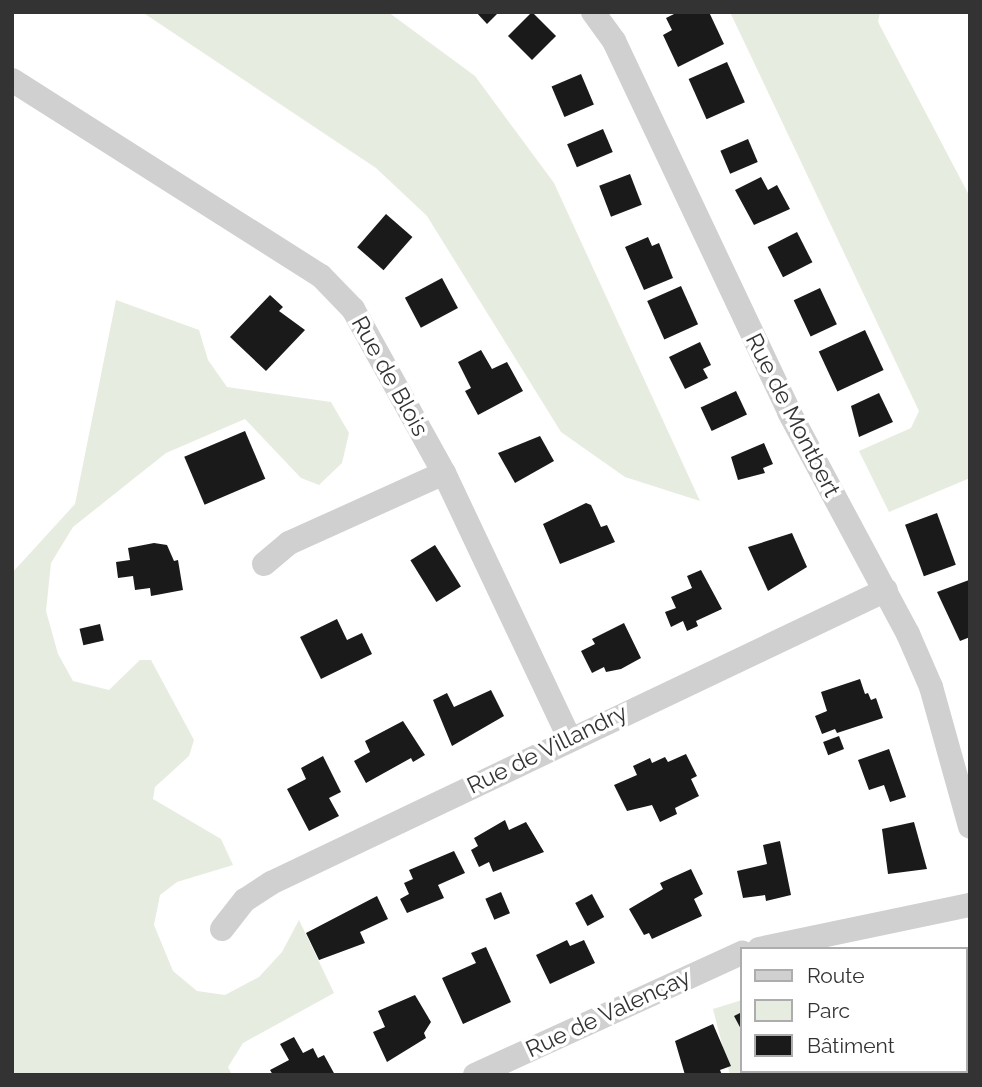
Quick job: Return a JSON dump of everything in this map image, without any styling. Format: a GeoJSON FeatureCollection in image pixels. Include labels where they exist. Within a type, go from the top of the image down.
{"type":"FeatureCollection","features":[{"type":"Feature","properties":{"kind":"street","name":"Rue de Montbert"},"geometry":{"type":"LineString","coordinates":[[593,12],[614,41],[789,412],[887,590],[931,687],[970,827]]}},
{"type":"Feature","properties":{"kind":"street","name":"Rue de Blois"},"geometry":{"type":"LineString","coordinates":[[12,80],[321,276],[369,332],[444,473],[569,738]]}},
{"type":"Feature","properties":{"kind":"street"},"geometry":{"type":"LineString","coordinates":[[264,564],[289,543],[444,473]]}},
{"type":"Feature","properties":{"kind":"street","name":"Rue de Villandry"},"geometry":{"type":"LineString","coordinates":[[222,929],[245,900],[271,883],[569,738],[887,590]]}},
{"type":"Feature","properties":{"kind":"street"},"geometry":{"type":"LineString","coordinates":[[769,947],[970,905]]}},
{"type":"Feature","properties":{"kind":"street","name":"Rue de Valençay"},"geometry":{"type":"LineString","coordinates":[[475,1075],[740,954]]}},
{"type":"Feature","properties":{"kind":"green space"},"geometry":{"type":"Polygon","coordinates":[[[142,12],[388,12],[475,76],[554,183],[700,501],[625,477],[561,432],[427,216],[376,168],[142,12]]]}},
{"type":"Feature","properties":{"kind":"green space"},"geometry":{"type":"Polygon","coordinates":[[[730,12],[880,12],[878,22],[970,197],[970,478],[889,512],[859,451],[911,428],[919,411],[730,12]]]}},
{"type":"Feature","properties":{"kind":"green space"},"geometry":{"type":"Polygon","coordinates":[[[116,300],[199,330],[208,360],[227,387],[331,402],[349,433],[342,463],[319,485],[301,478],[245,419],[166,453],[73,527],[51,563],[46,611],[58,654],[73,681],[109,690],[140,660],[151,660],[194,740],[189,756],[155,787],[153,799],[221,839],[233,865],[177,882],[160,895],[154,925],[173,971],[197,991],[225,995],[259,977],[282,952],[299,920],[334,993],[243,1043],[228,1067],[232,1075],[12,1075],[12,573],[75,504],[116,300]]]}},
{"type":"Feature","properties":{"kind":"green space"},"geometry":{"type":"Polygon","coordinates":[[[740,1001],[740,1073],[866,1075],[730,1075],[713,1009],[740,1001]]]}},
{"type":"Feature","properties":{"kind":"building"},"geometry":{"type":"Polygon","coordinates":[[[476,12],[499,12],[487,24],[476,12]]]}},
{"type":"Feature","properties":{"kind":"building"},"geometry":{"type":"Polygon","coordinates":[[[532,12],[556,36],[532,60],[508,36],[532,12]]]}},
{"type":"Feature","properties":{"kind":"building"},"geometry":{"type":"Polygon","coordinates":[[[678,12],[709,12],[724,44],[678,67],[663,35],[672,30],[666,18],[678,12]]]}},
{"type":"Feature","properties":{"kind":"building"},"geometry":{"type":"Polygon","coordinates":[[[727,62],[745,102],[707,119],[689,79],[727,62]]]}},
{"type":"Feature","properties":{"kind":"building"},"geometry":{"type":"Polygon","coordinates":[[[581,74],[594,104],[564,117],[552,87],[581,74]]]}},
{"type":"Feature","properties":{"kind":"building"},"geometry":{"type":"Polygon","coordinates":[[[603,129],[613,152],[577,167],[567,144],[603,129]]]}},
{"type":"Feature","properties":{"kind":"building"},"geometry":{"type":"Polygon","coordinates":[[[748,139],[758,162],[730,174],[720,151],[748,139]]]}},
{"type":"Feature","properties":{"kind":"building"},"geometry":{"type":"Polygon","coordinates":[[[630,174],[642,205],[611,217],[599,186],[630,174]]]}},
{"type":"Feature","properties":{"kind":"building"},"geometry":{"type":"Polygon","coordinates":[[[761,177],[768,190],[777,185],[790,209],[754,225],[735,190],[761,177]]]}},
{"type":"Feature","properties":{"kind":"building"},"geometry":{"type":"Polygon","coordinates":[[[386,214],[412,237],[384,270],[357,247],[386,214]]]}},
{"type":"Feature","properties":{"kind":"building"},"geometry":{"type":"Polygon","coordinates":[[[797,232],[812,262],[783,277],[768,247],[797,232]]]}},
{"type":"Feature","properties":{"kind":"building"},"geometry":{"type":"Polygon","coordinates":[[[648,237],[652,246],[659,243],[673,278],[644,290],[625,247],[648,237]]]}},
{"type":"Feature","properties":{"kind":"building"},"geometry":{"type":"Polygon","coordinates":[[[442,278],[458,308],[421,328],[405,298],[442,278]]]}},
{"type":"Feature","properties":{"kind":"building"},"geometry":{"type":"Polygon","coordinates":[[[681,286],[698,324],[664,339],[647,301],[681,286]]]}},
{"type":"Feature","properties":{"kind":"building"},"geometry":{"type":"Polygon","coordinates":[[[820,288],[837,324],[811,337],[794,300],[820,288]]]}},
{"type":"Feature","properties":{"kind":"building"},"geometry":{"type":"Polygon","coordinates":[[[270,295],[283,307],[279,311],[305,330],[266,371],[230,337],[270,295]]]}},
{"type":"Feature","properties":{"kind":"building"},"geometry":{"type":"Polygon","coordinates":[[[865,330],[884,370],[837,391],[819,352],[865,330]]]}},
{"type":"Feature","properties":{"kind":"building"},"geometry":{"type":"Polygon","coordinates":[[[700,342],[711,365],[703,369],[708,378],[685,389],[669,357],[700,342]]]}},
{"type":"Feature","properties":{"kind":"building"},"geometry":{"type":"Polygon","coordinates":[[[481,350],[492,369],[507,362],[523,391],[478,415],[465,391],[471,388],[458,362],[481,350]]]}},
{"type":"Feature","properties":{"kind":"building"},"geometry":{"type":"Polygon","coordinates":[[[736,391],[747,415],[712,431],[701,407],[736,391]]]}},
{"type":"Feature","properties":{"kind":"building"},"geometry":{"type":"Polygon","coordinates":[[[879,393],[893,422],[859,437],[851,406],[879,393]]]}},
{"type":"Feature","properties":{"kind":"building"},"geometry":{"type":"Polygon","coordinates":[[[245,431],[265,479],[205,505],[184,457],[245,431]]]}},
{"type":"Feature","properties":{"kind":"building"},"geometry":{"type":"Polygon","coordinates":[[[540,436],[554,461],[515,483],[498,453],[540,436]]]}},
{"type":"Feature","properties":{"kind":"building"},"geometry":{"type":"Polygon","coordinates":[[[764,443],[773,464],[763,468],[765,473],[738,480],[731,457],[764,443]]]}},
{"type":"Feature","properties":{"kind":"building"},"geometry":{"type":"Polygon","coordinates":[[[586,503],[591,505],[601,527],[607,525],[615,542],[560,564],[543,524],[586,503]]]}},
{"type":"Feature","properties":{"kind":"building"},"geometry":{"type":"Polygon","coordinates":[[[937,513],[956,565],[924,576],[905,525],[937,513]]]}},
{"type":"Feature","properties":{"kind":"building"},"geometry":{"type":"Polygon","coordinates":[[[792,533],[807,567],[768,591],[748,547],[792,533]]]}},
{"type":"Feature","properties":{"kind":"building"},"geometry":{"type":"Polygon","coordinates":[[[154,543],[167,545],[174,561],[178,560],[183,590],[151,596],[150,588],[135,590],[133,576],[118,578],[116,562],[130,560],[128,548],[154,543]]]}},
{"type":"Feature","properties":{"kind":"building"},"geometry":{"type":"Polygon","coordinates":[[[435,545],[461,587],[436,602],[410,560],[435,545]]]}},
{"type":"Feature","properties":{"kind":"building"},"geometry":{"type":"Polygon","coordinates":[[[701,570],[722,609],[696,621],[698,626],[687,631],[683,621],[671,627],[665,612],[676,608],[671,597],[692,588],[687,576],[701,570]]]}},
{"type":"Feature","properties":{"kind":"building"},"geometry":{"type":"Polygon","coordinates":[[[969,580],[970,637],[960,641],[937,592],[969,580]]]}},
{"type":"Feature","properties":{"kind":"building"},"geometry":{"type":"Polygon","coordinates":[[[337,619],[347,640],[362,633],[372,654],[321,679],[300,637],[337,619]]]}},
{"type":"Feature","properties":{"kind":"building"},"geometry":{"type":"Polygon","coordinates":[[[624,623],[641,658],[621,669],[606,672],[604,667],[592,673],[581,651],[595,644],[592,639],[624,623]]]}},
{"type":"Feature","properties":{"kind":"building"},"geometry":{"type":"Polygon","coordinates":[[[100,624],[104,641],[83,645],[80,629],[100,624]]]}},
{"type":"Feature","properties":{"kind":"building"},"geometry":{"type":"Polygon","coordinates":[[[860,679],[865,694],[868,693],[871,700],[876,698],[883,718],[837,733],[835,729],[822,734],[815,716],[827,711],[821,692],[860,679]]]}},
{"type":"Feature","properties":{"kind":"building"},"geometry":{"type":"Polygon","coordinates":[[[491,690],[504,716],[452,746],[433,700],[447,693],[454,707],[491,690]]]}},
{"type":"Feature","properties":{"kind":"building"},"geometry":{"type":"Polygon","coordinates":[[[403,721],[425,755],[413,762],[411,758],[366,783],[354,761],[370,752],[365,741],[403,721]]]}},
{"type":"Feature","properties":{"kind":"building"},"geometry":{"type":"Polygon","coordinates":[[[839,736],[844,749],[828,755],[823,742],[839,736]]]}},
{"type":"Feature","properties":{"kind":"building"},"geometry":{"type":"Polygon","coordinates":[[[889,749],[906,797],[890,802],[884,785],[869,790],[858,760],[889,749]]]}},
{"type":"Feature","properties":{"kind":"building"},"geometry":{"type":"Polygon","coordinates":[[[686,754],[697,776],[691,779],[699,796],[675,808],[677,814],[660,822],[652,805],[627,811],[614,785],[637,775],[633,766],[650,758],[652,763],[665,757],[668,762],[686,754]]]}},
{"type":"Feature","properties":{"kind":"building"},"geometry":{"type":"Polygon","coordinates":[[[323,756],[341,792],[329,798],[339,816],[309,831],[287,789],[306,779],[301,768],[323,756]]]}},
{"type":"Feature","properties":{"kind":"building"},"geometry":{"type":"Polygon","coordinates":[[[505,820],[509,830],[526,822],[544,852],[493,872],[489,862],[479,867],[471,850],[478,846],[474,838],[505,820]]]}},
{"type":"Feature","properties":{"kind":"building"},"geometry":{"type":"Polygon","coordinates":[[[914,822],[927,869],[888,874],[882,829],[914,822]]]}},
{"type":"Feature","properties":{"kind":"building"},"geometry":{"type":"Polygon","coordinates":[[[780,841],[791,895],[766,901],[765,895],[743,898],[737,871],[767,864],[763,845],[780,841]]]}},
{"type":"Feature","properties":{"kind":"building"},"geometry":{"type":"Polygon","coordinates":[[[454,851],[465,873],[438,885],[444,898],[407,913],[400,899],[409,894],[404,883],[413,879],[409,870],[454,851]]]}},
{"type":"Feature","properties":{"kind":"building"},"geometry":{"type":"Polygon","coordinates":[[[691,869],[703,894],[694,899],[702,916],[652,939],[649,933],[644,935],[629,909],[663,889],[660,883],[691,869]]]}},
{"type":"Feature","properties":{"kind":"building"},"geometry":{"type":"Polygon","coordinates":[[[501,892],[510,913],[494,920],[485,899],[501,892]]]}},
{"type":"Feature","properties":{"kind":"building"},"geometry":{"type":"Polygon","coordinates":[[[592,894],[604,917],[587,926],[575,903],[592,894]]]}},
{"type":"Feature","properties":{"kind":"building"},"geometry":{"type":"Polygon","coordinates":[[[377,896],[388,919],[360,932],[365,943],[319,960],[306,933],[377,896]]]}},
{"type":"Feature","properties":{"kind":"building"},"geometry":{"type":"Polygon","coordinates":[[[567,940],[570,946],[584,940],[595,963],[550,984],[536,955],[567,940]]]}},
{"type":"Feature","properties":{"kind":"building"},"geometry":{"type":"Polygon","coordinates":[[[486,947],[511,1002],[463,1024],[442,978],[476,963],[471,953],[486,947]]]}},
{"type":"Feature","properties":{"kind":"building"},"geometry":{"type":"Polygon","coordinates":[[[415,995],[431,1022],[424,1033],[426,1038],[387,1062],[373,1032],[385,1027],[378,1011],[415,995]]]}},
{"type":"Feature","properties":{"kind":"building"},"geometry":{"type":"Polygon","coordinates":[[[740,1013],[740,1027],[734,1016],[740,1013]]]}},
{"type":"Feature","properties":{"kind":"building"},"geometry":{"type":"Polygon","coordinates":[[[713,1024],[731,1066],[720,1070],[722,1075],[685,1075],[675,1041],[713,1024]]]}},
{"type":"Feature","properties":{"kind":"building"},"geometry":{"type":"Polygon","coordinates":[[[294,1037],[303,1053],[313,1048],[318,1058],[324,1055],[335,1075],[273,1075],[270,1070],[289,1060],[280,1044],[294,1037]]]}},
{"type":"Feature","properties":{"kind":"building"},"geometry":{"type":"Polygon","coordinates":[[[968,1054],[970,1075],[940,1075],[968,1073],[968,1054]]]}}]}
